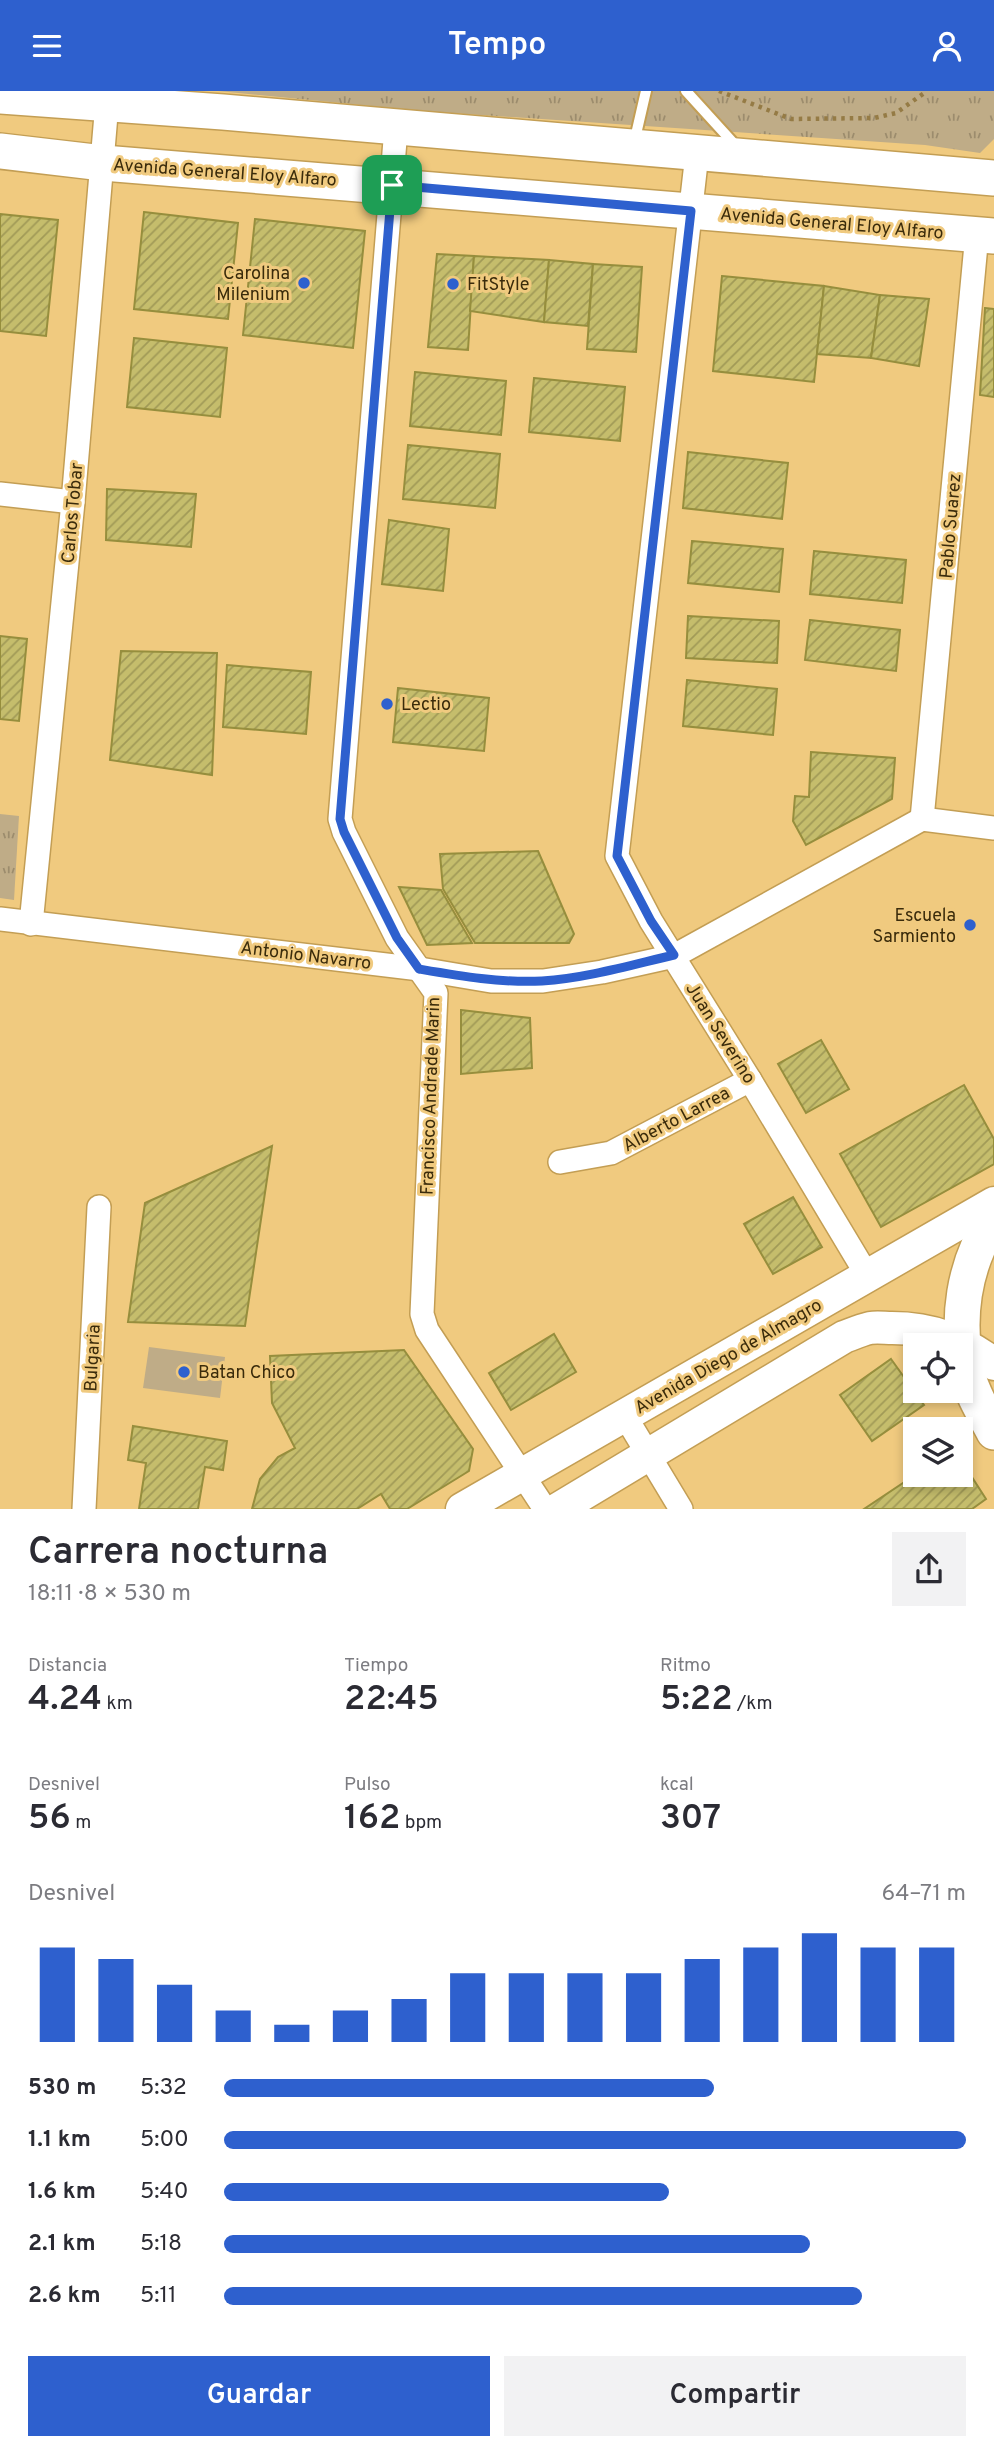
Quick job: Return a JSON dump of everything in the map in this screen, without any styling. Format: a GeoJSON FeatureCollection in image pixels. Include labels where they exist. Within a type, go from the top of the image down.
{"type":"FeatureCollection","features":[{"type":"Feature","properties":{"kind":"main road"},"geometry":{"type":"LineString","coordinates":[[0,96],[749,158],[987,171]]}},
{"type":"Feature","properties":{"kind":"main road","name":"Avenida General Eloy Alfaro"},"geometry":{"type":"LineString","coordinates":[[0,151],[103,163],[986,235]]}},
{"type":"Feature","properties":{"kind":"main road","name":"Avenida Diego de Almagro"},"geometry":{"type":"LineString","coordinates":[[462,1509],[994,1203]]}},
{"type":"Feature","properties":{"kind":"main road"},"geometry":{"type":"LineString","coordinates":[[963,1333],[964,1288],[975,1257],[994,1218]]}},
{"type":"Feature","properties":{"kind":"main road"},"geometry":{"type":"LineString","coordinates":[[558,1509],[844,1337],[871,1328],[905,1328],[939,1333]]}},
{"type":"Feature","properties":{"kind":"main road"},"geometry":{"type":"LineString","coordinates":[[973,1349],[994,1364]]}},
{"type":"Feature","properties":{"kind":"main road"},"geometry":{"type":"LineString","coordinates":[[973,1388],[994,1432]]}},
{"type":"Feature","properties":{"kind":"street","name":"Carlos Tobar"},"geometry":{"type":"LineString","coordinates":[[31,924],[73,502],[107,103]]}},
{"type":"Feature","properties":{"kind":"street","name":"Francisco Andrade Marin"},"geometry":{"type":"LineString","coordinates":[[396,128],[340,819],[397,938],[436,993],[422,1314],[427,1330],[545,1509]]}},
{"type":"Feature","properties":{"kind":"street","name":"Juan Severino"},"geometry":{"type":"LineString","coordinates":[[697,154],[617,856],[651,921],[867,1275]]}},
{"type":"Feature","properties":{"kind":"street","name":"Pablo Suarez"},"geometry":{"type":"LineString","coordinates":[[922,819],[986,235]]}},
{"type":"Feature","properties":{"kind":"street"},"geometry":{"type":"LineString","coordinates":[[0,495],[73,502]]}},
{"type":"Feature","properties":{"kind":"street"},"geometry":{"type":"LineString","coordinates":[[922,819],[994,828]]}},
{"type":"Feature","properties":{"kind":"street","name":"Antonio Navarro"},"geometry":{"type":"LineString","coordinates":[[0,919],[419,969],[491,981],[543,981],[602,972],[674,955],[922,819]]}},
{"type":"Feature","properties":{"kind":"street","name":"Alberto Larrea"},"geometry":{"type":"LineString","coordinates":[[559,1162],[611,1153],[750,1080]]}},
{"type":"Feature","properties":{"kind":"street","name":"Bulgaria"},"geometry":{"type":"LineString","coordinates":[[84,1509],[99,1207]]}},
{"type":"Feature","properties":{"kind":"street"},"geometry":{"type":"LineString","coordinates":[[625,1416],[681,1509]]}},
{"type":"Feature","properties":{"kind":"lane"},"geometry":{"type":"LineString","coordinates":[[632,148],[646,91]]}},
{"type":"Feature","properties":{"kind":"lane"},"geometry":{"type":"LineString","coordinates":[[685,91],[724,135],[749,158]]}},
{"type":"Feature","properties":{"kind":"path"},"geometry":{"type":"LineString","coordinates":[[719,91],[791,119],[874,118],[896,113],[927,91]]}},
{"type":"Feature","properties":{"kind":"green space"},"geometry":{"type":"Polygon","coordinates":[[[218,91],[994,91],[994,139],[980,153],[925,145],[422,111],[218,91]]]}},
{"type":"Feature","properties":{"kind":"green space"},"geometry":{"type":"Polygon","coordinates":[[[0,814],[19,816],[14,900],[0,898],[0,814]]]}},
{"type":"Feature","properties":{"kind":"green space","name":"Batan Chico"},"geometry":{"type":"Polygon","coordinates":[[[149,1347],[225,1357],[220,1398],[143,1388],[149,1347]]]}},
{"type":"Feature","properties":{"kind":"building"},"geometry":{"type":"Polygon","coordinates":[[[144,212],[238,223],[228,319],[134,309],[144,212]]]}},
{"type":"Feature","properties":{"kind":"building"},"geometry":{"type":"Polygon","coordinates":[[[0,214],[58,220],[46,336],[0,331],[0,214]]]}},
{"type":"Feature","properties":{"kind":"building","name":"Carolina Milenium"},"geometry":{"type":"Polygon","coordinates":[[[255,219],[365,231],[353,348],[243,335],[255,219]]]}},
{"type":"Feature","properties":{"kind":"building","name":"FitStyle"},"geometry":{"type":"Polygon","coordinates":[[[437,254],[474,256],[468,350],[428,347],[437,254]]]}},
{"type":"Feature","properties":{"kind":"building"},"geometry":{"type":"Polygon","coordinates":[[[474,256],[549,260],[544,322],[470,311],[474,256]]]}},
{"type":"Feature","properties":{"kind":"building"},"geometry":{"type":"Polygon","coordinates":[[[549,260],[593,264],[588,326],[544,322],[549,260]]]}},
{"type":"Feature","properties":{"kind":"building"},"geometry":{"type":"Polygon","coordinates":[[[593,264],[642,267],[636,352],[587,349],[593,264]]]}},
{"type":"Feature","properties":{"kind":"building"},"geometry":{"type":"Polygon","coordinates":[[[722,276],[824,286],[814,382],[713,371],[722,276]]]}},
{"type":"Feature","properties":{"kind":"building"},"geometry":{"type":"Polygon","coordinates":[[[824,286],[880,295],[871,358],[817,354],[824,286]]]}},
{"type":"Feature","properties":{"kind":"building"},"geometry":{"type":"Polygon","coordinates":[[[880,295],[929,299],[919,366],[871,358],[880,295]]]}},
{"type":"Feature","properties":{"kind":"building"},"geometry":{"type":"Polygon","coordinates":[[[985,308],[994,309],[994,397],[980,395],[985,308]]]}},
{"type":"Feature","properties":{"kind":"building"},"geometry":{"type":"Polygon","coordinates":[[[134,338],[227,348],[220,417],[127,407],[134,338]]]}},
{"type":"Feature","properties":{"kind":"building"},"geometry":{"type":"Polygon","coordinates":[[[415,372],[506,381],[501,435],[410,426],[415,372]]]}},
{"type":"Feature","properties":{"kind":"building"},"geometry":{"type":"Polygon","coordinates":[[[534,378],[625,387],[620,441],[529,432],[534,378]]]}},
{"type":"Feature","properties":{"kind":"building"},"geometry":{"type":"Polygon","coordinates":[[[408,445],[500,454],[495,508],[403,499],[408,445]]]}},
{"type":"Feature","properties":{"kind":"building"},"geometry":{"type":"Polygon","coordinates":[[[688,452],[788,463],[782,519],[683,508],[688,452]]]}},
{"type":"Feature","properties":{"kind":"building"},"geometry":{"type":"Polygon","coordinates":[[[107,489],[196,494],[191,547],[106,540],[107,489]]]}},
{"type":"Feature","properties":{"kind":"building"},"geometry":{"type":"Polygon","coordinates":[[[389,520],[449,529],[443,591],[382,584],[389,520]]]}},
{"type":"Feature","properties":{"kind":"building"},"geometry":{"type":"Polygon","coordinates":[[[692,541],[783,549],[779,592],[688,583],[692,541]]]}},
{"type":"Feature","properties":{"kind":"building"},"geometry":{"type":"Polygon","coordinates":[[[814,551],[906,560],[902,603],[810,594],[814,551]]]}},
{"type":"Feature","properties":{"kind":"building"},"geometry":{"type":"Polygon","coordinates":[[[688,616],[779,621],[777,663],[686,658],[688,616]]]}},
{"type":"Feature","properties":{"kind":"building"},"geometry":{"type":"Polygon","coordinates":[[[810,620],[900,630],[896,671],[805,660],[810,620]]]}},
{"type":"Feature","properties":{"kind":"building"},"geometry":{"type":"Polygon","coordinates":[[[0,636],[27,639],[19,721],[0,719],[0,636]]]}},
{"type":"Feature","properties":{"kind":"building"},"geometry":{"type":"Polygon","coordinates":[[[121,651],[217,653],[212,775],[110,760],[121,651]]]}},
{"type":"Feature","properties":{"kind":"building"},"geometry":{"type":"Polygon","coordinates":[[[227,665],[311,672],[306,734],[223,727],[227,665]]]}},
{"type":"Feature","properties":{"kind":"building"},"geometry":{"type":"Polygon","coordinates":[[[687,680],[777,689],[773,735],[683,726],[687,680]]]}},
{"type":"Feature","properties":{"kind":"building"},"geometry":{"type":"Polygon","coordinates":[[[398,688],[489,698],[484,751],[393,742],[398,688]]]}},
{"type":"Feature","properties":{"kind":"building"},"geometry":{"type":"Polygon","coordinates":[[[811,752],[895,758],[892,799],[806,845],[793,821],[795,796],[809,797],[811,752]]]}},
{"type":"Feature","properties":{"kind":"building"},"geometry":{"type":"Polygon","coordinates":[[[538,851],[574,934],[569,943],[475,943],[443,889],[440,854],[538,851]]]}},
{"type":"Feature","properties":{"kind":"building"},"geometry":{"type":"Polygon","coordinates":[[[399,887],[441,890],[472,943],[427,945],[399,887]]]}},
{"type":"Feature","properties":{"kind":"building"},"geometry":{"type":"Polygon","coordinates":[[[461,1010],[530,1018],[532,1068],[461,1074],[461,1010]]]}},
{"type":"Feature","properties":{"kind":"building"},"geometry":{"type":"Polygon","coordinates":[[[821,1040],[849,1089],[806,1113],[778,1064],[821,1040]]]}},
{"type":"Feature","properties":{"kind":"building"},"geometry":{"type":"Polygon","coordinates":[[[964,1085],[994,1139],[994,1164],[881,1227],[840,1154],[964,1085]]]}},
{"type":"Feature","properties":{"kind":"building","name":"Batan Chico"},"geometry":{"type":"Polygon","coordinates":[[[272,1146],[245,1326],[128,1322],[145,1203],[272,1146]]]}},
{"type":"Feature","properties":{"kind":"building"},"geometry":{"type":"Polygon","coordinates":[[[793,1197],[822,1247],[773,1274],[744,1224],[793,1197]]]}},
{"type":"Feature","properties":{"kind":"building"},"geometry":{"type":"Polygon","coordinates":[[[554,1334],[576,1372],[511,1410],[489,1373],[554,1334]]]}},
{"type":"Feature","properties":{"kind":"building"},"geometry":{"type":"Polygon","coordinates":[[[404,1350],[473,1449],[469,1471],[407,1509],[390,1509],[381,1494],[357,1509],[252,1509],[260,1479],[278,1457],[295,1448],[272,1403],[270,1356],[404,1350]]]}},
{"type":"Feature","properties":{"kind":"building"},"geometry":{"type":"Polygon","coordinates":[[[891,1359],[903,1376],[903,1403],[924,1405],[872,1441],[840,1395],[891,1359]]]}},
{"type":"Feature","properties":{"kind":"building"},"geometry":{"type":"Polygon","coordinates":[[[133,1426],[227,1441],[223,1470],[205,1467],[198,1509],[139,1509],[146,1463],[128,1460],[133,1426]]]}},
{"type":"Feature","properties":{"kind":"building"},"geometry":{"type":"Polygon","coordinates":[[[973,1479],[986,1499],[972,1509],[864,1509],[903,1483],[903,1487],[973,1487],[973,1479]]]}},
{"type":"Feature","properties":{"kind":"place","name":"Carolina Milenium"},"geometry":{"type":"Point","coordinates":[304,283]}},
{"type":"Feature","properties":{"kind":"place","name":"FitStyle"},"geometry":{"type":"Point","coordinates":[453,284]}},
{"type":"Feature","properties":{"kind":"place","name":"Lectio"},"geometry":{"type":"Point","coordinates":[387,704]}},
{"type":"Feature","properties":{"kind":"place","name":"Escuela Sarmiento"},"geometry":{"type":"Point","coordinates":[970,925]}},
{"type":"Feature","properties":{"kind":"place","name":"Batan Chico"},"geometry":{"type":"Point","coordinates":[184,1372]}},
{"type":"Feature","properties":{"kind":"route"},"geometry":{"type":"LineString","coordinates":[[392,185],[691,211],[617,856],[651,921],[674,955],[602,972],[543,981],[491,981],[419,969],[397,938],[344,832],[340,819],[392,185]]}}]}
